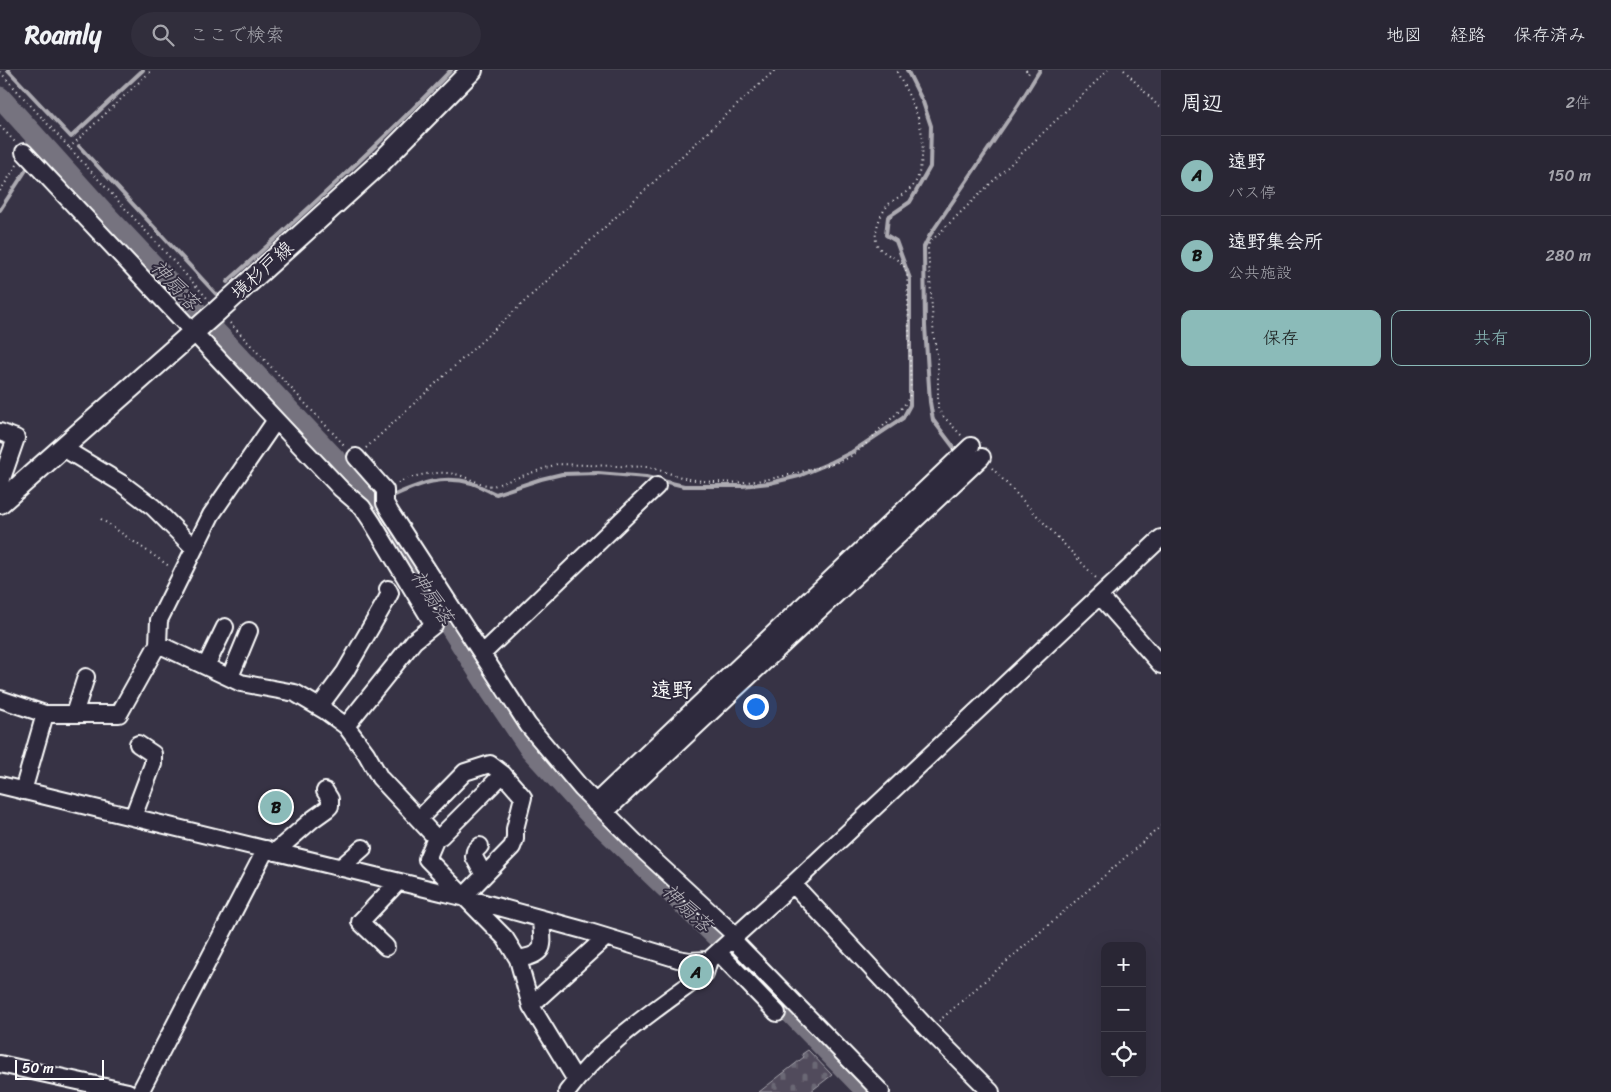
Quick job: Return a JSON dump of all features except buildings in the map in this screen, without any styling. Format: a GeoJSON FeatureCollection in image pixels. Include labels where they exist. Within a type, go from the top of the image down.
{"type":"FeatureCollection","features":[{"type":"Feature","properties":{"kind":"main road","name":"境杉戸線"},"geometry":{"type":"LineString","coordinates":[[0,503],[216,312],[379,164],[472,70]]}},
{"type":"Feature","properties":{"kind":"street"},"geometry":{"type":"LineString","coordinates":[[24,152],[195,330],[276,420],[342,489],[362,507],[434,626],[414,641],[346,726]]}},
{"type":"Feature","properties":{"kind":"street"},"geometry":{"type":"LineString","coordinates":[[0,699],[45,714],[119,714],[158,644],[159,620],[211,514],[276,420]]}},
{"type":"Feature","properties":{"kind":"street"},"geometry":{"type":"LineString","coordinates":[[0,432],[16,438],[0,484]]}},
{"type":"Feature","properties":{"kind":"street"},"geometry":{"type":"LineString","coordinates":[[63,448],[121,483],[153,507],[194,548]]}},
{"type":"Feature","properties":{"kind":"street"},"geometry":{"type":"LineString","coordinates":[[600,807],[976,452]]}},
{"type":"Feature","properties":{"kind":"street"},"geometry":{"type":"LineString","coordinates":[[356,457],[384,490],[385,503],[390,512],[528,725],[582,789],[734,937],[881,1092]]}},
{"type":"Feature","properties":{"kind":"street"},"geometry":{"type":"LineString","coordinates":[[482,654],[657,486]]}},
{"type":"Feature","properties":{"kind":"street"},"geometry":{"type":"LineString","coordinates":[[372,522],[390,512]]}},
{"type":"Feature","properties":{"kind":"street"},"geometry":{"type":"LineString","coordinates":[[503,774],[441,836],[436,838],[427,859],[505,938],[518,959],[531,1005],[572,1086],[622,1035],[705,973],[714,956],[1161,538]]}},
{"type":"Feature","properties":{"kind":"street"},"geometry":{"type":"LineString","coordinates":[[319,707],[346,672],[386,601],[390,593],[388,589]]}},
{"type":"Feature","properties":{"kind":"street"},"geometry":{"type":"LineString","coordinates":[[1103,593],[1161,664]]}},
{"type":"Feature","properties":{"kind":"street"},"geometry":{"type":"LineString","coordinates":[[206,666],[225,627]]}},
{"type":"Feature","properties":{"kind":"street"},"geometry":{"type":"LineString","coordinates":[[230,678],[249,631]]}},
{"type":"Feature","properties":{"kind":"street"},"geometry":{"type":"LineString","coordinates":[[158,644],[240,683],[295,693],[319,707],[346,726],[366,753],[380,778],[436,838]]}},
{"type":"Feature","properties":{"kind":"street"},"geometry":{"type":"LineString","coordinates":[[74,714],[86,677]]}},
{"type":"Feature","properties":{"kind":"street"},"geometry":{"type":"LineString","coordinates":[[23,791],[45,714]]}},
{"type":"Feature","properties":{"kind":"street"},"geometry":{"type":"LineString","coordinates":[[133,817],[153,758],[153,754],[138,744]]}},
{"type":"Feature","properties":{"kind":"street"},"geometry":{"type":"LineString","coordinates":[[419,819],[465,772],[490,764],[503,774],[523,798],[512,847],[468,892],[466,898]]}},
{"type":"Feature","properties":{"kind":"street"},"geometry":{"type":"LineString","coordinates":[[0,785],[466,898],[678,959],[690,961],[714,956]]}},
{"type":"Feature","properties":{"kind":"street"},"geometry":{"type":"LineString","coordinates":[[140,1092],[271,851],[330,806],[330,799],[325,791]]}},
{"type":"Feature","properties":{"kind":"street"},"geometry":{"type":"LineString","coordinates":[[480,846],[475,851],[474,857],[484,875]]}},
{"type":"Feature","properties":{"kind":"street"},"geometry":{"type":"LineString","coordinates":[[340,868],[363,848]]}},
{"type":"Feature","properties":{"kind":"street"},"geometry":{"type":"LineString","coordinates":[[386,947],[360,922],[398,882]]}},
{"type":"Feature","properties":{"kind":"street"},"geometry":{"type":"LineString","coordinates":[[792,884],[929,1030],[991,1092]]}},
{"type":"Feature","properties":{"kind":"street"},"geometry":{"type":"LineString","coordinates":[[518,959],[539,954],[542,948],[541,919]]}},
{"type":"Feature","properties":{"kind":"street"},"geometry":{"type":"LineString","coordinates":[[531,1005],[605,938]]}},
{"type":"Feature","properties":{"kind":"street"},"geometry":{"type":"LineString","coordinates":[[714,956],[777,1013]]}},
{"type":"Feature","properties":{"kind":"street"},"geometry":{"type":"LineString","coordinates":[[0,1064],[128,1092]]}},
{"type":"Feature","properties":{"kind":"path"},"geometry":{"type":"LineString","coordinates":[[69,148],[152,70]]}},
{"type":"Feature","properties":{"kind":"path"},"geometry":{"type":"LineString","coordinates":[[0,72],[216,312],[356,457],[775,70]]}},
{"type":"Feature","properties":{"kind":"path"},"geometry":{"type":"LineString","coordinates":[[384,490],[409,478],[436,473],[456,474],[485,485],[493,486],[557,464],[647,467],[692,480],[748,483],[769,480],[831,464],[852,455],[865,445],[906,403],[910,392],[907,273],[904,266],[877,245],[876,239],[877,227],[887,206],[916,182],[921,165],[922,129],[898,70]]}},
{"type":"Feature","properties":{"kind":"path"},"geometry":{"type":"LineString","coordinates":[[1026,70],[1028,74],[1030,70]]}},
{"type":"Feature","properties":{"kind":"path"},"geometry":{"type":"LineString","coordinates":[[1103,593],[938,409],[938,359],[934,339],[928,249],[930,243],[1108,70]]}},
{"type":"Feature","properties":{"kind":"path"},"geometry":{"type":"LineString","coordinates":[[1124,70],[1161,109]]}},
{"type":"Feature","properties":{"kind":"path"},"geometry":{"type":"LineString","coordinates":[[101,519],[181,574]]}},
{"type":"Feature","properties":{"kind":"path"},"geometry":{"type":"LineString","coordinates":[[929,1030],[1161,826]]}},
{"type":"Feature","properties":{"kind":"green space"},"geometry":{"type":"Polygon","coordinates":[[[808,1050],[832,1075],[810,1092],[759,1092],[804,1057],[802,1054],[808,1050]]]}},
{"type":"Feature","properties":{"kind":"waterway"},"geometry":{"type":"LineString","coordinates":[[8,70],[71,137],[143,70]]}},
{"type":"Feature","properties":{"kind":"waterway"},"geometry":{"type":"LineString","coordinates":[[227,282],[313,204],[451,70]]}},
{"type":"Feature","properties":{"kind":"waterway"},"geometry":{"type":"LineString","coordinates":[[390,497],[420,485],[439,480],[472,483],[496,494],[562,474],[598,473],[646,477],[684,486],[742,486],[770,483],[799,476],[832,462],[852,452],[903,418],[910,405],[910,279],[896,241],[886,235],[888,217],[910,202],[930,167],[931,126],[923,102],[907,70]]}},
{"type":"Feature","properties":{"kind":"waterway"},"geometry":{"type":"LineString","coordinates":[[958,453],[933,420],[930,402],[925,326],[924,247],[930,235],[1040,70]]}},
{"type":"Feature","properties":{"kind":"waterway","name":"神扇落"},"geometry":{"type":"LineString","coordinates":[[0,97],[109,218],[340,464],[373,505],[490,690],[530,749],[591,816],[723,943],[867,1092]]}},
{"type":"Feature","properties":{"kind":"waterway"},"geometry":{"type":"LineString","coordinates":[[79,146],[216,294]]}},
{"type":"Feature","properties":{"kind":"waterway"},"geometry":{"type":"LineString","coordinates":[[38,152],[45,148]]}},
{"type":"Feature","properties":{"kind":"waterway"},"geometry":{"type":"LineString","coordinates":[[0,210],[28,167]]}},
{"type":"Feature","properties":{"kind":"waterway"},"geometry":{"type":"LineString","coordinates":[[373,505],[381,501]]}},
{"type":"Feature","properties":{"kind":"place","name":"遠野集会所"},"geometry":{"type":"Point","coordinates":[276,807]}},
{"type":"Feature","properties":{"kind":"place","name":"遠野"},"geometry":{"type":"Point","coordinates":[696,972]}},
{"type":"Feature","properties":{"kind":"district","name":"遠野"},"geometry":{"type":"Point","coordinates":[672,690]}}]}
